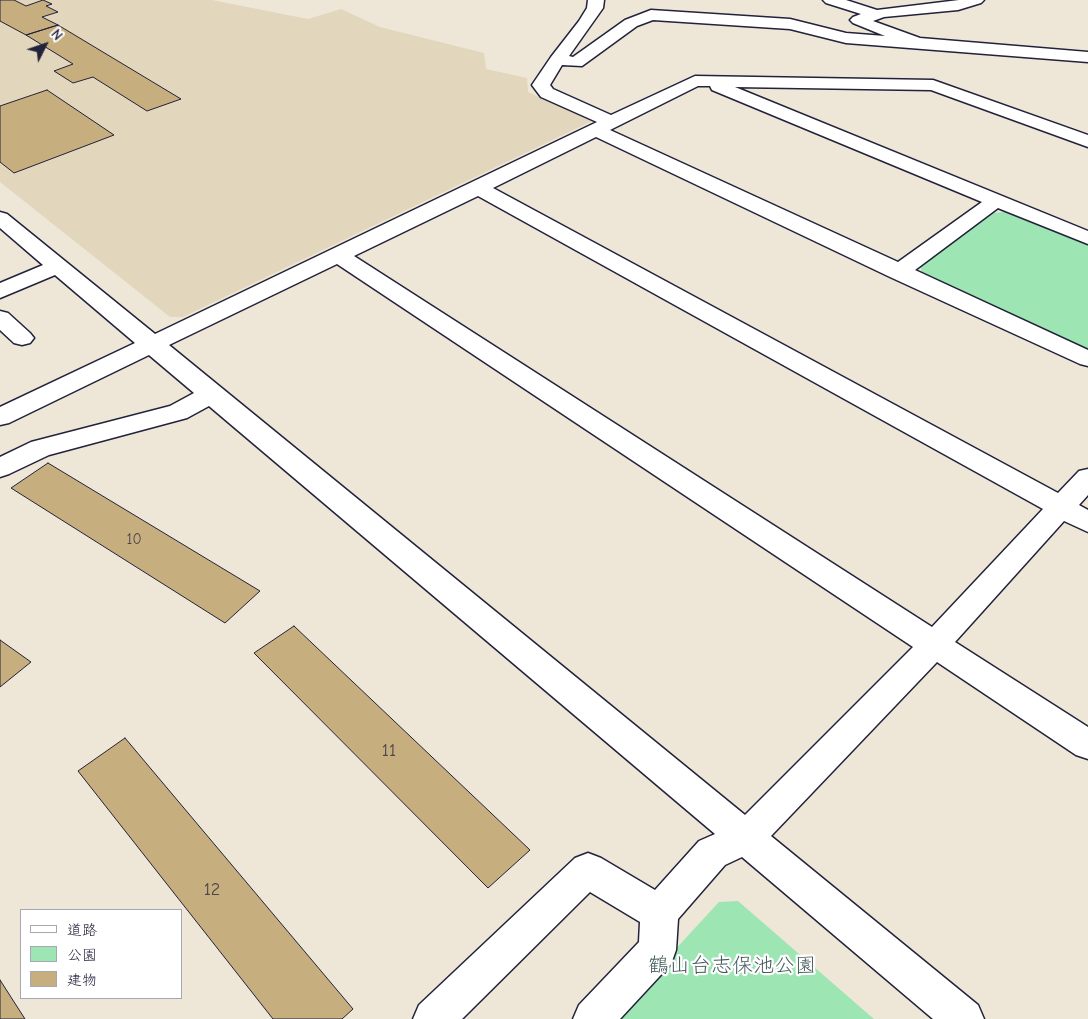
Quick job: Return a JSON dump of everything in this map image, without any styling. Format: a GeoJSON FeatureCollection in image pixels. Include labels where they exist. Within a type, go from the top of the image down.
{"type":"FeatureCollection","features":[{"type":"Feature","properties":{"kind":"street"},"geometry":{"type":"LineString","coordinates":[[596,0],[595,8],[586,24],[557,60],[541,85],[546,92],[603,126],[898,272],[1088,360]]}},
{"type":"Feature","properties":{"kind":"street"},"geometry":{"type":"LineString","coordinates":[[831,0],[878,15]]}},
{"type":"Feature","properties":{"kind":"street"},"geometry":{"type":"LineString","coordinates":[[917,43],[858,20],[878,15],[958,5],[976,0]]}},
{"type":"Feature","properties":{"kind":"street"},"geometry":{"type":"LineString","coordinates":[[557,60],[576,62],[631,23],[651,15],[790,24],[846,38],[1088,57]]}},
{"type":"Feature","properties":{"kind":"street"},"geometry":{"type":"LineString","coordinates":[[703,80],[1079,234],[1088,217]]}},
{"type":"Feature","properties":{"kind":"street"},"geometry":{"type":"LineString","coordinates":[[0,417],[478,188],[695,81],[932,85],[1088,141]]}},
{"type":"Feature","properties":{"kind":"street"},"geometry":{"type":"LineString","coordinates":[[478,188],[1088,522]]}},
{"type":"Feature","properties":{"kind":"street"},"geometry":{"type":"LineString","coordinates":[[898,272],[997,200]]}},
{"type":"Feature","properties":{"kind":"street"},"geometry":{"type":"LineString","coordinates":[[0,218],[964,1019]]}},
{"type":"Feature","properties":{"kind":"street"},"geometry":{"type":"LineString","coordinates":[[338,255],[1088,744]]}},
{"type":"Feature","properties":{"kind":"street"},"geometry":{"type":"LineString","coordinates":[[0,291],[58,266]]}},
{"type":"Feature","properties":{"kind":"street"},"geometry":{"type":"LineString","coordinates":[[0,318],[22,338]]}},
{"type":"Feature","properties":{"kind":"street"},"geometry":{"type":"LineString","coordinates":[[0,468],[40,448],[178,412],[212,394]]}},
{"type":"Feature","properties":{"kind":"street"},"geometry":{"type":"LineString","coordinates":[[593,1019],[657,950],[660,912],[712,853],[747,838],[934,645],[1088,478]]}},
{"type":"Feature","properties":{"kind":"street"},"geometry":{"type":"LineString","coordinates":[[433,1019],[588,870],[625,894],[660,912]]}},
{"type":"Feature","properties":{"kind":"shaded area"},"geometry":{"type":"Polygon","coordinates":[[[0,0],[212,0],[308,19],[341,9],[380,27],[484,53],[486,69],[527,78],[528,92],[592,121],[183,317],[170,317],[0,182],[0,0]]]}},
{"type":"Feature","properties":{"kind":"green space"},"geometry":{"type":"Polygon","coordinates":[[[1011,211],[1088,243],[1088,350],[922,274],[920,264],[994,213],[1011,211]]]}},
{"type":"Feature","properties":{"kind":"green space","name":"鶴山台志保池公園"},"geometry":{"type":"Polygon","coordinates":[[[738,901],[874,1019],[611,1019],[719,902],[738,901]]]}},
{"type":"Feature","properties":{"kind":"building"},"geometry":{"type":"Polygon","coordinates":[[[0,0],[14,0],[26,6],[43,0],[52,4],[46,6],[58,12],[42,17],[58,25],[26,35],[0,21],[0,0]]]}},
{"type":"Feature","properties":{"kind":"building"},"geometry":{"type":"Polygon","coordinates":[[[58,25],[181,99],[147,111],[93,77],[73,83],[54,71],[73,64],[26,35],[58,25]]]}},
{"type":"Feature","properties":{"kind":"building"},"geometry":{"type":"Polygon","coordinates":[[[47,90],[114,135],[14,173],[0,162],[0,106],[47,90]]]}},
{"type":"Feature","properties":{"kind":"building"},"geometry":{"type":"Polygon","coordinates":[[[48,463],[260,591],[225,623],[11,488],[48,463]]]}},
{"type":"Feature","properties":{"kind":"building"},"geometry":{"type":"Polygon","coordinates":[[[294,626],[530,850],[488,888],[254,653],[294,626]]]}},
{"type":"Feature","properties":{"kind":"building"},"geometry":{"type":"Polygon","coordinates":[[[0,640],[31,662],[0,687],[0,640]]]}},
{"type":"Feature","properties":{"kind":"building"},"geometry":{"type":"Polygon","coordinates":[[[125,738],[353,1009],[342,1019],[273,1019],[78,771],[125,738]]]}},
{"type":"Feature","properties":{"kind":"building"},"geometry":{"type":"Polygon","coordinates":[[[0,980],[25,1019],[0,1019],[0,980]]]}}]}
